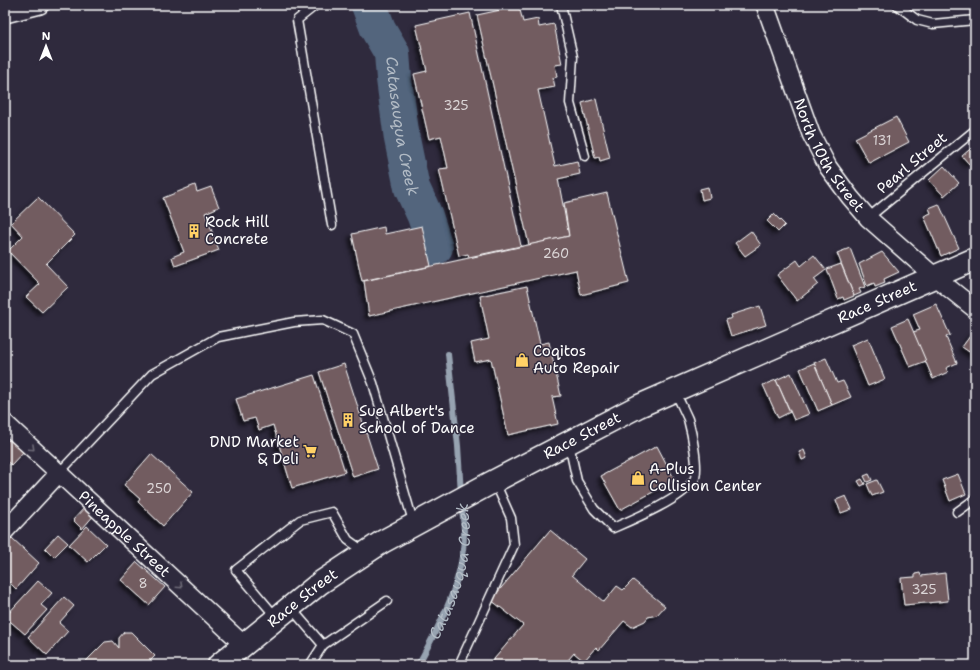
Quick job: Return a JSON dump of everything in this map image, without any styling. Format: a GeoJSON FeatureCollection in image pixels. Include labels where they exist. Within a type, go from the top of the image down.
{"type":"FeatureCollection","features":[{"type":"Feature","properties":{"kind":"main road","name":"Race Street"},"geometry":{"type":"LineString","coordinates":[[219,665],[320,583],[382,542],[422,520],[639,406],[975,259]]}},
{"type":"Feature","properties":{"kind":"street"},"geometry":{"type":"LineString","coordinates":[[5,14],[40,5]]}},
{"type":"Feature","properties":{"kind":"street","name":"North 10th Street"},"geometry":{"type":"LineString","coordinates":[[765,5],[811,134],[828,167],[850,197],[868,218],[935,277],[975,309]]}},
{"type":"Feature","properties":{"kind":"street","name":"Pineapple Street"},"geometry":{"type":"LineString","coordinates":[[5,423],[244,645]]}},
{"type":"Feature","properties":{"kind":"street"},"geometry":{"type":"LineString","coordinates":[[5,530],[59,473]]}},
{"type":"Feature","properties":{"kind":"lane"},"geometry":{"type":"LineString","coordinates":[[316,5],[297,20],[332,225]]}},
{"type":"Feature","properties":{"kind":"lane"},"geometry":{"type":"LineString","coordinates":[[561,5],[572,57],[570,103],[585,156]]}},
{"type":"Feature","properties":{"kind":"lane"},"geometry":{"type":"LineString","coordinates":[[897,5],[917,20],[933,24],[975,20]]}},
{"type":"Feature","properties":{"kind":"lane","name":"Pearl Street"},"geometry":{"type":"LineString","coordinates":[[868,218],[975,130]]}},
{"type":"Feature","properties":{"kind":"lane"},"geometry":{"type":"LineString","coordinates":[[59,473],[152,374],[218,337],[294,322],[323,320],[353,334],[422,520]]}},
{"type":"Feature","properties":{"kind":"lane"},"geometry":{"type":"LineString","coordinates":[[568,443],[577,481],[594,509],[613,528],[645,514],[683,492],[695,479],[696,459],[688,420],[675,390]]}},
{"type":"Feature","properties":{"kind":"lane"},"geometry":{"type":"LineString","coordinates":[[459,665],[514,545],[511,518],[491,483]]}},
{"type":"Feature","properties":{"kind":"lane"},"geometry":{"type":"LineString","coordinates":[[956,512],[975,499]]}},
{"type":"Feature","properties":{"kind":"lane"},"geometry":{"type":"LineString","coordinates":[[323,645],[236,570],[300,520],[332,512],[348,540],[366,553]]}},
{"type":"Feature","properties":{"kind":"lane"},"geometry":{"type":"LineString","coordinates":[[310,665],[323,645],[388,601]]}},
{"type":"Feature","properties":{"kind":"building"},"geometry":{"type":"Polygon","coordinates":[[[519,6],[523,22],[538,19],[539,27],[554,24],[562,64],[555,65],[557,77],[553,78],[555,87],[538,90],[555,166],[577,161],[580,174],[558,179],[569,236],[529,245],[477,15],[519,6]]]}},
{"type":"Feature","properties":{"kind":"building"},"geometry":{"type":"Polygon","coordinates":[[[470,13],[521,246],[469,257],[468,254],[459,256],[439,169],[448,168],[441,136],[429,139],[414,74],[427,71],[416,25],[470,13]]]}},
{"type":"Feature","properties":{"kind":"building"},"geometry":{"type":"Polygon","coordinates":[[[596,99],[610,158],[600,161],[599,157],[595,158],[582,103],[596,99]]]}},
{"type":"Feature","properties":{"kind":"building"},"geometry":{"type":"Polygon","coordinates":[[[896,117],[909,142],[869,163],[855,138],[896,117]]]}},
{"type":"Feature","properties":{"kind":"building"},"geometry":{"type":"Polygon","coordinates":[[[975,145],[975,159],[969,164],[962,156],[975,145]]]}},
{"type":"Feature","properties":{"kind":"building"},"geometry":{"type":"Polygon","coordinates":[[[944,166],[959,183],[944,196],[929,180],[944,166]]]}},
{"type":"Feature","properties":{"kind":"building","name":"Rock Hill Concrete"},"geometry":{"type":"Polygon","coordinates":[[[195,185],[197,192],[211,187],[219,207],[205,213],[219,250],[175,266],[172,257],[184,252],[163,198],[195,185]]]}},
{"type":"Feature","properties":{"kind":"building"},"geometry":{"type":"Polygon","coordinates":[[[708,187],[710,198],[702,200],[700,189],[708,187]]]}},
{"type":"Feature","properties":{"kind":"building"},"geometry":{"type":"Polygon","coordinates":[[[607,193],[629,283],[581,295],[576,270],[369,316],[364,281],[569,236],[564,203],[607,193]]]}},
{"type":"Feature","properties":{"kind":"building"},"geometry":{"type":"Polygon","coordinates":[[[38,197],[75,235],[46,264],[68,287],[42,312],[26,297],[40,284],[8,251],[23,236],[11,223],[38,197]]]}},
{"type":"Feature","properties":{"kind":"building"},"geometry":{"type":"Polygon","coordinates":[[[939,204],[959,248],[941,256],[924,216],[931,213],[929,208],[939,204]]]}},
{"type":"Feature","properties":{"kind":"building"},"geometry":{"type":"Polygon","coordinates":[[[774,214],[785,225],[778,232],[767,221],[774,214]]]}},
{"type":"Feature","properties":{"kind":"building"},"geometry":{"type":"Polygon","coordinates":[[[422,226],[431,266],[362,281],[352,234],[384,227],[385,234],[422,226]]]}},
{"type":"Feature","properties":{"kind":"building"},"geometry":{"type":"Polygon","coordinates":[[[751,231],[761,245],[745,256],[735,243],[751,231]]]}},
{"type":"Feature","properties":{"kind":"building"},"geometry":{"type":"Polygon","coordinates":[[[850,248],[865,287],[859,289],[861,293],[854,296],[837,253],[850,248]]]}},
{"type":"Feature","properties":{"kind":"building"},"geometry":{"type":"Polygon","coordinates":[[[882,252],[899,272],[884,279],[885,283],[875,287],[874,283],[867,286],[859,264],[882,252]]]}},
{"type":"Feature","properties":{"kind":"building"},"geometry":{"type":"Polygon","coordinates":[[[814,255],[826,270],[814,279],[818,284],[797,301],[777,275],[797,260],[801,266],[814,255]]]}},
{"type":"Feature","properties":{"kind":"building"},"geometry":{"type":"Polygon","coordinates":[[[841,264],[854,296],[844,300],[843,297],[838,299],[827,269],[841,264]]]}},
{"type":"Feature","properties":{"kind":"building","name":"Coqitos Auto Repair"},"geometry":{"type":"Polygon","coordinates":[[[527,286],[540,344],[549,342],[561,396],[552,397],[558,424],[508,435],[491,359],[475,362],[471,343],[489,339],[480,296],[527,286]]]}},
{"type":"Feature","properties":{"kind":"building"},"geometry":{"type":"Polygon","coordinates":[[[936,304],[950,335],[946,337],[957,363],[946,368],[948,372],[933,379],[913,332],[920,330],[913,314],[936,304]]]}},
{"type":"Feature","properties":{"kind":"building"},"geometry":{"type":"Polygon","coordinates":[[[760,306],[766,325],[731,336],[726,320],[732,318],[731,315],[760,306]]]}},
{"type":"Feature","properties":{"kind":"building"},"geometry":{"type":"Polygon","coordinates":[[[908,319],[926,361],[910,367],[892,326],[908,319]]]}},
{"type":"Feature","properties":{"kind":"building"},"geometry":{"type":"Polygon","coordinates":[[[973,332],[975,334],[975,356],[962,347],[973,332]]]}},
{"type":"Feature","properties":{"kind":"building"},"geometry":{"type":"Polygon","coordinates":[[[868,338],[885,379],[868,386],[851,345],[868,338]]]}},
{"type":"Feature","properties":{"kind":"building"},"geometry":{"type":"Polygon","coordinates":[[[826,358],[837,383],[843,381],[851,397],[832,405],[814,363],[826,358]]]}},
{"type":"Feature","properties":{"kind":"building"},"geometry":{"type":"Polygon","coordinates":[[[814,363],[832,405],[818,411],[800,369],[814,363]]]}},
{"type":"Feature","properties":{"kind":"building","name":"Sue Albert's School of Dance"},"geometry":{"type":"Polygon","coordinates":[[[344,364],[378,469],[353,477],[319,372],[344,364]]]}},
{"type":"Feature","properties":{"kind":"building"},"geometry":{"type":"Polygon","coordinates":[[[791,373],[809,414],[794,420],[776,380],[791,373]]]}},
{"type":"Feature","properties":{"kind":"building","name":"DND Market & Deli"},"geometry":{"type":"Polygon","coordinates":[[[314,375],[345,472],[292,488],[273,425],[259,430],[255,418],[243,421],[236,399],[314,375]]]}},
{"type":"Feature","properties":{"kind":"building"},"geometry":{"type":"Polygon","coordinates":[[[776,380],[790,412],[778,418],[763,385],[776,380]]]}},
{"type":"Feature","properties":{"kind":"building"},"geometry":{"type":"Polygon","coordinates":[[[11,438],[25,450],[11,465],[5,460],[5,444],[11,438]]]}},
{"type":"Feature","properties":{"kind":"building","name":"A-Plus Collision Center"},"geometry":{"type":"Polygon","coordinates":[[[657,446],[675,480],[620,510],[601,476],[657,446]]]}},
{"type":"Feature","properties":{"kind":"building"},"geometry":{"type":"Polygon","coordinates":[[[804,450],[807,458],[802,460],[799,452],[804,450]]]}},
{"type":"Feature","properties":{"kind":"building"},"geometry":{"type":"Polygon","coordinates":[[[151,454],[193,492],[163,526],[138,502],[140,499],[124,485],[151,454]]]}},
{"type":"Feature","properties":{"kind":"building"},"geometry":{"type":"Polygon","coordinates":[[[869,474],[872,480],[867,482],[864,476],[869,474]]]}},
{"type":"Feature","properties":{"kind":"building"},"geometry":{"type":"Polygon","coordinates":[[[958,474],[966,494],[950,501],[942,480],[958,474]]]}},
{"type":"Feature","properties":{"kind":"building"},"geometry":{"type":"Polygon","coordinates":[[[862,479],[865,484],[861,486],[858,481],[862,479]]]}},
{"type":"Feature","properties":{"kind":"building"},"geometry":{"type":"Polygon","coordinates":[[[877,480],[883,492],[872,496],[867,484],[877,480]]]}},
{"type":"Feature","properties":{"kind":"building"},"geometry":{"type":"Polygon","coordinates":[[[846,496],[852,509],[841,513],[836,500],[846,496]]]}},
{"type":"Feature","properties":{"kind":"building"},"geometry":{"type":"Polygon","coordinates":[[[86,506],[95,514],[82,529],[73,520],[86,506]]]}},
{"type":"Feature","properties":{"kind":"building"},"geometry":{"type":"Polygon","coordinates":[[[87,526],[106,544],[88,562],[69,545],[87,526]]]}},
{"type":"Feature","properties":{"kind":"building"},"geometry":{"type":"Polygon","coordinates":[[[550,530],[585,559],[572,575],[604,602],[617,586],[623,590],[633,580],[665,606],[657,615],[648,617],[645,621],[632,627],[624,621],[599,650],[596,647],[584,661],[574,653],[564,665],[489,665],[523,625],[491,600],[550,530]]]}},
{"type":"Feature","properties":{"kind":"building"},"geometry":{"type":"Polygon","coordinates":[[[58,534],[68,543],[54,557],[45,548],[58,534]]]}},
{"type":"Feature","properties":{"kind":"building"},"geometry":{"type":"Polygon","coordinates":[[[12,538],[39,563],[16,589],[8,581],[5,584],[5,545],[12,538]]]}},
{"type":"Feature","properties":{"kind":"building"},"geometry":{"type":"Polygon","coordinates":[[[137,562],[165,587],[149,605],[121,580],[137,562]]]}},
{"type":"Feature","properties":{"kind":"building"},"geometry":{"type":"Polygon","coordinates":[[[920,573],[921,576],[945,573],[948,601],[904,605],[901,578],[915,577],[915,574],[920,573]]]}},
{"type":"Feature","properties":{"kind":"building"},"geometry":{"type":"Polygon","coordinates":[[[38,581],[52,593],[41,605],[47,610],[25,634],[5,617],[38,581]]]}},
{"type":"Feature","properties":{"kind":"building"},"geometry":{"type":"Polygon","coordinates":[[[64,597],[74,606],[59,623],[68,631],[47,655],[28,637],[64,597]]]}},
{"type":"Feature","properties":{"kind":"building"},"geometry":{"type":"Polygon","coordinates":[[[124,632],[131,632],[155,656],[146,665],[90,665],[86,661],[105,642],[113,641],[119,648],[119,638],[124,632]]]}},
{"type":"Feature","properties":{"kind":"waterway","name":"Catasauqua Creek"},"geometry":{"type":"LineString","coordinates":[[369,5],[378,29],[392,53],[402,139],[412,188],[425,216],[435,247]]}},
{"type":"Feature","properties":{"kind":"waterway","name":"Catasauqua Creek"},"geometry":{"type":"LineString","coordinates":[[448,354],[458,446],[461,494]]}},
{"type":"Feature","properties":{"kind":"waterway","name":"Catasauqua Creek"},"geometry":{"type":"LineString","coordinates":[[418,665],[449,602],[460,568],[464,533],[462,503]]}},
{"type":"Feature","properties":{"kind":"place","name":"Rock Hill Concrete"},"geometry":{"type":"Point","coordinates":[194,231]}},
{"type":"Feature","properties":{"kind":"place","name":"Coqitos Auto Repair"},"geometry":{"type":"Point","coordinates":[522,360]}},
{"type":"Feature","properties":{"kind":"place","name":"Sue Albert's School of Dance"},"geometry":{"type":"Point","coordinates":[348,420]}},
{"type":"Feature","properties":{"kind":"place","name":"DND Market & Deli"},"geometry":{"type":"Point","coordinates":[310,451]}},
{"type":"Feature","properties":{"kind":"place","name":"A-Plus Collision Center"},"geometry":{"type":"Point","coordinates":[638,478]}}]}
